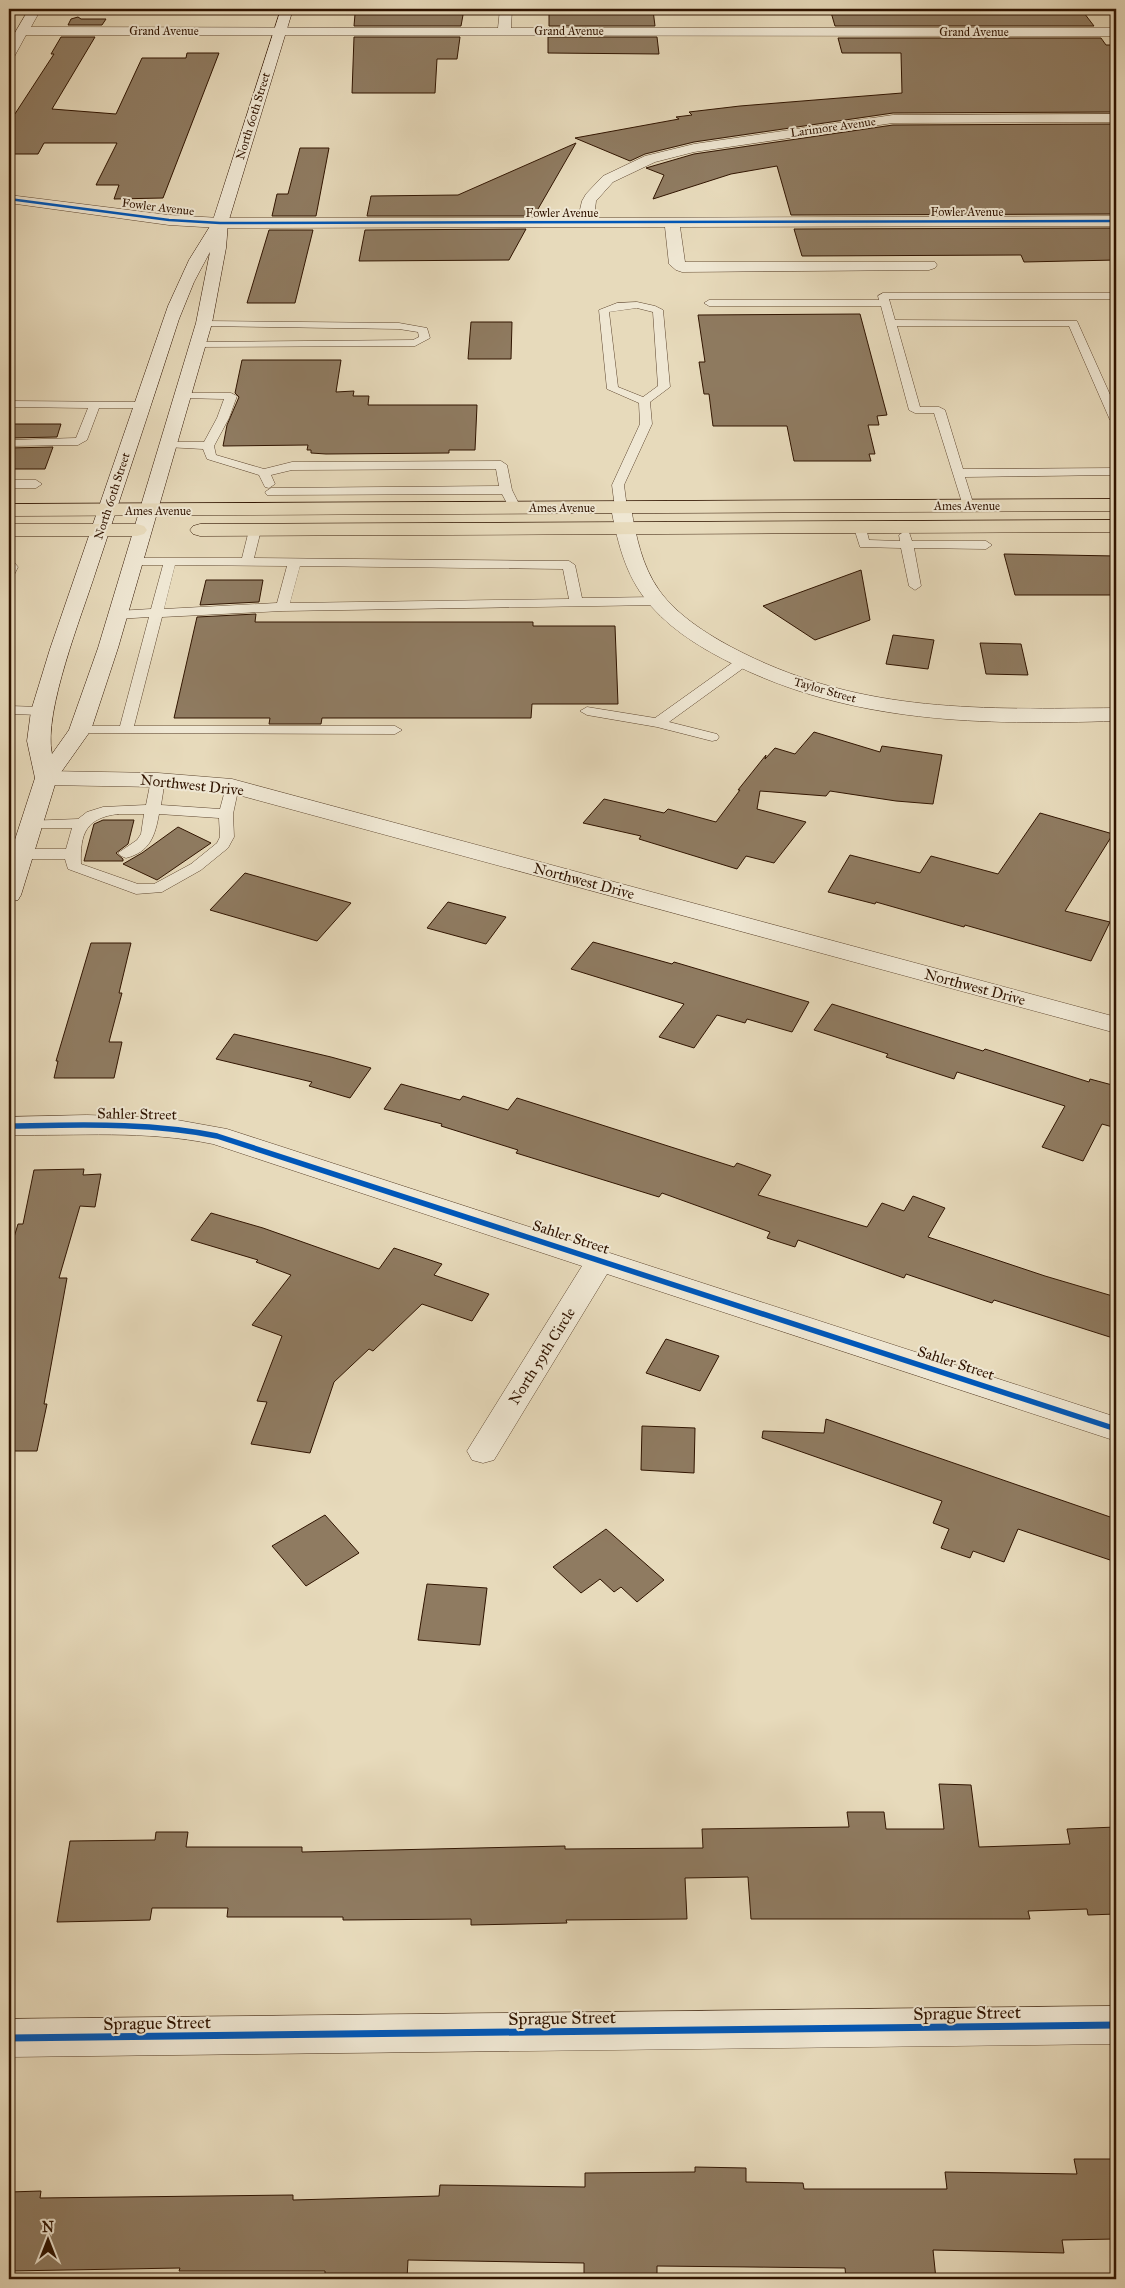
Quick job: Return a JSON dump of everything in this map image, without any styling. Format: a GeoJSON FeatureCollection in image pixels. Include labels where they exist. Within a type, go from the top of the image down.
{"type":"FeatureCollection","features":[{"type":"Feature","properties":{"kind":"main road","name":"Ames Avenue"},"geometry":{"type":"LineString","coordinates":[[9,510],[149,510],[270,501],[515,508],[1116,505]]}},
{"type":"Feature","properties":{"kind":"main road","name":"Ames Avenue"},"geometry":{"type":"LineString","coordinates":[[9,530],[860,528],[905,536],[1116,526]]}},
{"type":"Feature","properties":{"kind":"street"},"geometry":{"type":"LineString","coordinates":[[9,54],[35,9]]}},
{"type":"Feature","properties":{"kind":"street","name":"North 60th Street"},"geometry":{"type":"LineString","coordinates":[[9,895],[15,854],[32,824],[46,778],[80,730],[134,561],[162,530],[149,510],[170,445],[204,324],[218,248],[220,223],[287,9]]}},
{"type":"Feature","properties":{"kind":"street"},"geometry":{"type":"LineString","coordinates":[[504,31],[506,9]]}},
{"type":"Feature","properties":{"kind":"street"},"geometry":{"type":"LineString","coordinates":[[700,16],[702,31]]}},
{"type":"Feature","properties":{"kind":"street"},"geometry":{"type":"LineString","coordinates":[[908,17],[913,32]]}},
{"type":"Feature","properties":{"kind":"street","name":"Grand Avenue"},"geometry":{"type":"LineString","coordinates":[[22,32],[1116,32]]}},
{"type":"Feature","properties":{"kind":"street","name":"Larimore Avenue"},"geometry":{"type":"LineString","coordinates":[[585,223],[589,201],[608,179],[650,159],[694,148],[892,119],[1116,118]]}},
{"type":"Feature","properties":{"kind":"street","name":"Fowler Avenue"},"geometry":{"type":"LineString","coordinates":[[9,199],[169,220],[220,223],[1116,221]]}},
{"type":"Feature","properties":{"kind":"street","name":"North 60th Street"},"geometry":{"type":"LineString","coordinates":[[46,778],[38,741],[42,711],[60,649],[141,405],[188,274],[199,253],[220,223]]}},
{"type":"Feature","properties":{"kind":"street"},"geometry":{"type":"LineString","coordinates":[[672,223],[677,264],[682,267],[929,266]]}},
{"type":"Feature","properties":{"kind":"street","name":"Taylor Street"},"geometry":{"type":"LineString","coordinates":[[621,508],[628,544],[635,562],[657,601],[686,627],[719,649],[781,678],[836,695],[911,710],[991,716],[1116,715]]}},
{"type":"Feature","properties":{"kind":"street","name":"Northwest Drive"},"geometry":{"type":"LineString","coordinates":[[46,778],[158,780],[232,786],[1116,1025]]}},
{"type":"Feature","properties":{"kind":"street","name":"Sahler Street"},"geometry":{"type":"LineString","coordinates":[[9,1126],[157,1126],[185,1128],[218,1136],[1116,1429]]}},
{"type":"Feature","properties":{"kind":"street","name":"North 59th Circle"},"geometry":{"type":"LineString","coordinates":[[483,1452],[601,1260]]}},
{"type":"Feature","properties":{"kind":"street","name":"Sprague Street"},"geometry":{"type":"LineString","coordinates":[[9,2038],[1116,2025]]}},
{"type":"Feature","properties":{"kind":"lane"},"geometry":{"type":"LineString","coordinates":[[968,506],[938,410],[915,410],[883,296],[1116,296]]}},
{"type":"Feature","properties":{"kind":"lane"},"geometry":{"type":"LineString","coordinates":[[709,303],[884,303]]}},
{"type":"Feature","properties":{"kind":"lane"},"geometry":{"type":"LineString","coordinates":[[617,305],[647,306],[658,310],[664,387],[644,401],[613,389],[604,310],[617,305]]}},
{"type":"Feature","properties":{"kind":"lane"},"geometry":{"type":"LineString","coordinates":[[890,322],[1073,323],[1111,395],[1116,420]]}},
{"type":"Feature","properties":{"kind":"lane"},"geometry":{"type":"LineString","coordinates":[[198,345],[415,343],[425,338],[423,330],[399,326],[204,324]]}},
{"type":"Feature","properties":{"kind":"lane"},"geometry":{"type":"LineString","coordinates":[[184,396],[231,396],[224,418],[208,446],[211,457],[264,473],[292,466],[501,465],[506,490],[515,508]]}},
{"type":"Feature","properties":{"kind":"lane"},"geometry":{"type":"LineString","coordinates":[[621,508],[618,484],[646,424],[644,401]]}},
{"type":"Feature","properties":{"kind":"lane"},"geometry":{"type":"LineString","coordinates":[[9,404],[141,405]]}},
{"type":"Feature","properties":{"kind":"lane"},"geometry":{"type":"LineString","coordinates":[[9,443],[74,444],[81,440],[95,405]]}},
{"type":"Feature","properties":{"kind":"lane"},"geometry":{"type":"LineString","coordinates":[[170,445],[208,446]]}},
{"type":"Feature","properties":{"kind":"lane"},"geometry":{"type":"LineString","coordinates":[[958,473],[1116,472]]}},
{"type":"Feature","properties":{"kind":"lane"},"geometry":{"type":"LineString","coordinates":[[264,473],[271,487],[270,501],[506,490]]}},
{"type":"Feature","properties":{"kind":"lane"},"geometry":{"type":"LineString","coordinates":[[9,484],[36,484]]}},
{"type":"Feature","properties":{"kind":"lane"},"geometry":{"type":"LineString","coordinates":[[247,562],[255,530]]}},
{"type":"Feature","properties":{"kind":"lane"},"geometry":{"type":"LineString","coordinates":[[915,586],[905,536],[986,545]]}},
{"type":"Feature","properties":{"kind":"lane"},"geometry":{"type":"LineString","coordinates":[[134,561],[294,564],[569,565],[576,603]]}},
{"type":"Feature","properties":{"kind":"lane"},"geometry":{"type":"LineString","coordinates":[[126,729],[154,614],[170,561]]}},
{"type":"Feature","properties":{"kind":"lane"},"geometry":{"type":"LineString","coordinates":[[9,564],[12,567],[9,574]]}},
{"type":"Feature","properties":{"kind":"lane"},"geometry":{"type":"LineString","coordinates":[[282,607],[294,564]]}},
{"type":"Feature","properties":{"kind":"lane"},"geometry":{"type":"LineString","coordinates":[[118,615],[282,607],[657,601]]}},
{"type":"Feature","properties":{"kind":"lane"},"geometry":{"type":"LineString","coordinates":[[658,723],[744,661]]}},
{"type":"Feature","properties":{"kind":"lane"},"geometry":{"type":"LineString","coordinates":[[9,710],[42,711]]}},
{"type":"Feature","properties":{"kind":"lane"},"geometry":{"type":"LineString","coordinates":[[587,712],[658,723],[712,737]]}},
{"type":"Feature","properties":{"kind":"lane"},"geometry":{"type":"LineString","coordinates":[[80,730],[395,730]]}},
{"type":"Feature","properties":{"kind":"lane"},"geometry":{"type":"LineString","coordinates":[[126,853],[142,843],[148,834],[158,780]]}},
{"type":"Feature","properties":{"kind":"lane"},"geometry":{"type":"LineString","coordinates":[[226,814],[153,810],[109,811],[92,814],[72,854],[73,866],[136,889],[157,889],[196,867],[223,845],[227,837],[226,814],[232,786]]}},
{"type":"Feature","properties":{"kind":"lane"},"geometry":{"type":"LineString","coordinates":[[32,824],[83,831]]}},
{"type":"Feature","properties":{"kind":"lane"},"geometry":{"type":"LineString","coordinates":[[130,834],[148,834]]}},
{"type":"Feature","properties":{"kind":"lane"},"geometry":{"type":"LineString","coordinates":[[15,854],[72,854]]}},
{"type":"Feature","properties":{"kind":"building"},"geometry":{"type":"Polygon","coordinates":[[[830,9],[1081,9],[1094,26],[835,26],[830,9]]]}},
{"type":"Feature","properties":{"kind":"building"},"geometry":{"type":"Polygon","coordinates":[[[549,10],[653,10],[655,26],[549,26],[549,10]]]}},
{"type":"Feature","properties":{"kind":"building"},"geometry":{"type":"Polygon","coordinates":[[[355,14],[463,15],[461,26],[354,26],[355,14]]]}},
{"type":"Feature","properties":{"kind":"building"},"geometry":{"type":"Polygon","coordinates":[[[78,17],[81,19],[106,19],[102,25],[68,25],[71,19],[78,17]]]}},
{"type":"Feature","properties":{"kind":"building"},"geometry":{"type":"Polygon","coordinates":[[[61,37],[95,37],[52,109],[116,114],[142,58],[186,58],[187,53],[219,53],[163,198],[114,199],[119,185],[96,185],[117,143],[44,143],[38,154],[9,154],[9,123],[54,54],[51,54],[61,37]]]}},
{"type":"Feature","properties":{"kind":"building"},"geometry":{"type":"Polygon","coordinates":[[[354,37],[460,37],[457,59],[437,59],[435,93],[352,93],[354,37]]]}},
{"type":"Feature","properties":{"kind":"building"},"geometry":{"type":"Polygon","coordinates":[[[548,37],[657,37],[659,54],[548,53],[548,37]]]}},
{"type":"Feature","properties":{"kind":"building"},"geometry":{"type":"Polygon","coordinates":[[[838,38],[1101,38],[1106,45],[1116,45],[1116,112],[893,113],[694,142],[645,154],[630,161],[575,138],[679,119],[676,117],[692,115],[689,112],[902,93],[901,53],[842,53],[838,38]]]}},
{"type":"Feature","properties":{"kind":"building"},"geometry":{"type":"Polygon","coordinates":[[[1116,124],[1116,214],[791,215],[777,166],[731,174],[653,199],[664,175],[646,168],[694,154],[893,125],[1116,124]]]}},
{"type":"Feature","properties":{"kind":"building"},"geometry":{"type":"Polygon","coordinates":[[[576,143],[534,216],[367,216],[371,196],[458,195],[576,143]]]}},
{"type":"Feature","properties":{"kind":"building"},"geometry":{"type":"Polygon","coordinates":[[[300,148],[329,148],[316,216],[272,216],[277,194],[288,194],[300,148]]]}},
{"type":"Feature","properties":{"kind":"building"},"geometry":{"type":"Polygon","coordinates":[[[1116,228],[1116,260],[1024,262],[1021,255],[802,256],[794,229],[1116,228]]]}},
{"type":"Feature","properties":{"kind":"building"},"geometry":{"type":"Polygon","coordinates":[[[526,229],[509,260],[359,261],[365,230],[526,229]]]}},
{"type":"Feature","properties":{"kind":"building"},"geometry":{"type":"Polygon","coordinates":[[[269,230],[313,230],[295,303],[247,303],[269,230]]]}},
{"type":"Feature","properties":{"kind":"building"},"geometry":{"type":"Polygon","coordinates":[[[860,314],[887,415],[877,416],[879,425],[868,425],[875,454],[869,454],[871,461],[794,461],[787,426],[713,426],[709,394],[704,394],[699,362],[705,362],[698,315],[860,314]]]}},
{"type":"Feature","properties":{"kind":"building"},"geometry":{"type":"Polygon","coordinates":[[[471,322],[512,322],[511,359],[468,359],[471,322]]]}},
{"type":"Feature","properties":{"kind":"building"},"geometry":{"type":"Polygon","coordinates":[[[242,360],[341,360],[336,392],[354,391],[353,396],[369,396],[368,405],[477,405],[475,450],[449,450],[449,453],[326,454],[311,453],[311,450],[307,450],[308,445],[223,446],[227,425],[239,397],[235,393],[242,360]]]}},
{"type":"Feature","properties":{"kind":"building"},"geometry":{"type":"Polygon","coordinates":[[[9,424],[61,424],[57,437],[9,438],[9,424]]]}},
{"type":"Feature","properties":{"kind":"building"},"geometry":{"type":"Polygon","coordinates":[[[53,447],[45,469],[9,469],[9,448],[53,447]]]}},
{"type":"Feature","properties":{"kind":"building"},"geometry":{"type":"Polygon","coordinates":[[[1004,554],[1116,556],[1116,595],[1015,595],[1004,554]]]}},
{"type":"Feature","properties":{"kind":"building"},"geometry":{"type":"Polygon","coordinates":[[[861,570],[870,620],[815,640],[763,606],[861,570]]]}},
{"type":"Feature","properties":{"kind":"building"},"geometry":{"type":"Polygon","coordinates":[[[206,580],[263,580],[259,602],[200,605],[206,580]]]}},
{"type":"Feature","properties":{"kind":"building"},"geometry":{"type":"Polygon","coordinates":[[[256,614],[255,622],[533,622],[533,626],[615,626],[618,704],[532,704],[531,718],[322,718],[321,724],[269,724],[270,718],[174,718],[197,617],[256,614]]]}},
{"type":"Feature","properties":{"kind":"building"},"geometry":{"type":"Polygon","coordinates":[[[893,635],[934,640],[928,669],[886,664],[893,635]]]}},
{"type":"Feature","properties":{"kind":"building"},"geometry":{"type":"Polygon","coordinates":[[[980,643],[1021,644],[1028,675],[986,674],[980,643]]]}},
{"type":"Feature","properties":{"kind":"building"},"geometry":{"type":"Polygon","coordinates":[[[814,732],[880,752],[882,746],[942,755],[933,804],[896,801],[830,791],[826,796],[760,791],[757,809],[806,822],[774,863],[746,856],[737,869],[639,839],[641,836],[583,823],[604,799],[664,813],[668,809],[716,822],[740,790],[738,790],[766,755],[765,759],[775,748],[795,754],[814,732]]]}},
{"type":"Feature","properties":{"kind":"building"},"geometry":{"type":"Polygon","coordinates":[[[1040,813],[1113,834],[1065,911],[1110,922],[1091,961],[965,925],[964,927],[876,902],[875,904],[828,892],[850,855],[920,873],[931,856],[998,874],[1040,813]]]}},
{"type":"Feature","properties":{"kind":"building"},"geometry":{"type":"Polygon","coordinates":[[[103,820],[134,820],[128,844],[116,853],[123,861],[84,861],[94,824],[103,820]]]}},
{"type":"Feature","properties":{"kind":"building"},"geometry":{"type":"Polygon","coordinates":[[[178,827],[211,843],[157,880],[123,864],[142,853],[178,827]]]}},
{"type":"Feature","properties":{"kind":"building"},"geometry":{"type":"Polygon","coordinates":[[[245,873],[351,903],[317,941],[210,910],[245,873]]]}},
{"type":"Feature","properties":{"kind":"building"},"geometry":{"type":"Polygon","coordinates":[[[448,902],[506,917],[486,944],[427,928],[448,902]]]}},
{"type":"Feature","properties":{"kind":"building"},"geometry":{"type":"Polygon","coordinates":[[[593,942],[672,964],[674,962],[809,1002],[792,1032],[747,1019],[745,1023],[717,1015],[694,1048],[659,1037],[684,1004],[571,969],[593,942]]]}},
{"type":"Feature","properties":{"kind":"building"},"geometry":{"type":"Polygon","coordinates":[[[91,943],[131,943],[119,993],[122,993],[109,1042],[122,1042],[114,1078],[54,1078],[58,1061],[56,1061],[91,943]]]}},
{"type":"Feature","properties":{"kind":"building"},"geometry":{"type":"Polygon","coordinates":[[[832,1004],[1089,1082],[1090,1079],[1116,1086],[1116,1128],[1102,1124],[1083,1161],[1042,1147],[1065,1106],[957,1072],[954,1079],[886,1057],[888,1054],[814,1030],[832,1004]]]}},
{"type":"Feature","properties":{"kind":"building"},"geometry":{"type":"Polygon","coordinates":[[[234,1034],[371,1068],[350,1098],[309,1086],[312,1082],[216,1059],[234,1034]]]}},
{"type":"Feature","properties":{"kind":"building"},"geometry":{"type":"Polygon","coordinates":[[[401,1084],[460,1100],[463,1096],[508,1110],[517,1098],[734,1167],[737,1163],[771,1175],[758,1195],[867,1227],[882,1203],[904,1211],[913,1196],[945,1208],[928,1237],[1045,1276],[1116,1297],[1116,1339],[994,1300],[992,1303],[906,1274],[904,1278],[798,1240],[795,1247],[767,1238],[770,1232],[662,1193],[659,1197],[516,1153],[518,1150],[441,1126],[442,1124],[384,1109],[401,1084]]]}},
{"type":"Feature","properties":{"kind":"building"},"geometry":{"type":"Polygon","coordinates":[[[84,1169],[83,1175],[101,1174],[95,1207],[80,1206],[59,1278],[67,1278],[44,1404],[47,1404],[37,1451],[9,1451],[9,1254],[18,1224],[23,1224],[34,1170],[84,1169]]]}},
{"type":"Feature","properties":{"kind":"building"},"geometry":{"type":"Polygon","coordinates":[[[211,1213],[263,1228],[379,1269],[394,1248],[442,1264],[434,1275],[489,1294],[472,1321],[422,1304],[373,1351],[369,1349],[334,1382],[310,1453],[251,1444],[267,1402],[257,1401],[282,1336],[252,1325],[291,1275],[256,1262],[258,1260],[191,1240],[211,1213]]]}},
{"type":"Feature","properties":{"kind":"building"},"geometry":{"type":"Polygon","coordinates":[[[666,1339],[719,1356],[700,1391],[646,1373],[666,1339]]]}},
{"type":"Feature","properties":{"kind":"building"},"geometry":{"type":"Polygon","coordinates":[[[826,1419],[1116,1519],[1116,1562],[1018,1529],[1004,1562],[973,1551],[970,1558],[941,1548],[949,1529],[933,1523],[942,1501],[762,1438],[763,1431],[824,1433],[826,1419]]]}},
{"type":"Feature","properties":{"kind":"building"},"geometry":{"type":"Polygon","coordinates":[[[642,1426],[695,1428],[694,1473],[641,1470],[642,1426]]]}},
{"type":"Feature","properties":{"kind":"building"},"geometry":{"type":"Polygon","coordinates":[[[325,1515],[359,1553],[306,1586],[272,1546],[325,1515]]]}},
{"type":"Feature","properties":{"kind":"building"},"geometry":{"type":"Polygon","coordinates":[[[606,1529],[664,1580],[637,1602],[621,1587],[614,1592],[600,1579],[581,1593],[553,1567],[606,1529]]]}},
{"type":"Feature","properties":{"kind":"building"},"geometry":{"type":"Polygon","coordinates":[[[427,1584],[487,1588],[480,1645],[418,1640],[427,1584]]]}},
{"type":"Feature","properties":{"kind":"building"},"geometry":{"type":"Polygon","coordinates":[[[939,1784],[971,1785],[979,1847],[1070,1844],[1067,1829],[1116,1827],[1116,1914],[1088,1915],[1087,1909],[1028,1911],[1030,1919],[751,1919],[748,1877],[685,1878],[687,1919],[566,1920],[567,1923],[471,1925],[471,1919],[343,1920],[343,1917],[227,1917],[228,1908],[152,1908],[150,1920],[57,1922],[70,1841],[155,1840],[156,1832],[188,1832],[186,1847],[302,1847],[302,1852],[565,1846],[565,1849],[703,1848],[702,1829],[849,1827],[847,1812],[884,1812],[886,1829],[944,1829],[939,1784]]]}},
{"type":"Feature","properties":{"kind":"building"},"geometry":{"type":"Polygon","coordinates":[[[1074,2159],[1116,2159],[1116,2239],[1062,2240],[1064,2253],[933,2250],[936,2279],[846,2279],[845,2268],[657,2266],[657,2279],[584,2279],[584,2263],[408,2260],[407,2279],[325,2279],[325,2271],[179,2271],[180,2268],[9,2271],[9,2192],[41,2191],[40,2198],[293,2195],[293,2200],[439,2196],[440,2185],[585,2187],[585,2173],[695,2172],[695,2167],[746,2168],[746,2182],[803,2183],[804,2189],[947,2189],[945,2172],[1077,2174],[1074,2159]]]}},
{"type":"Feature","properties":{"kind":"cycle path"},"geometry":{"type":"LineString","coordinates":[[9,199],[169,220],[220,223],[1116,221]]}},
{"type":"Feature","properties":{"kind":"cycle path"},"geometry":{"type":"LineString","coordinates":[[9,1126],[140,1125],[166,1127],[217,1136],[1116,1429]]}},
{"type":"Feature","properties":{"kind":"cycle path"},"geometry":{"type":"LineString","coordinates":[[9,2038],[1116,2025]]}}]}
